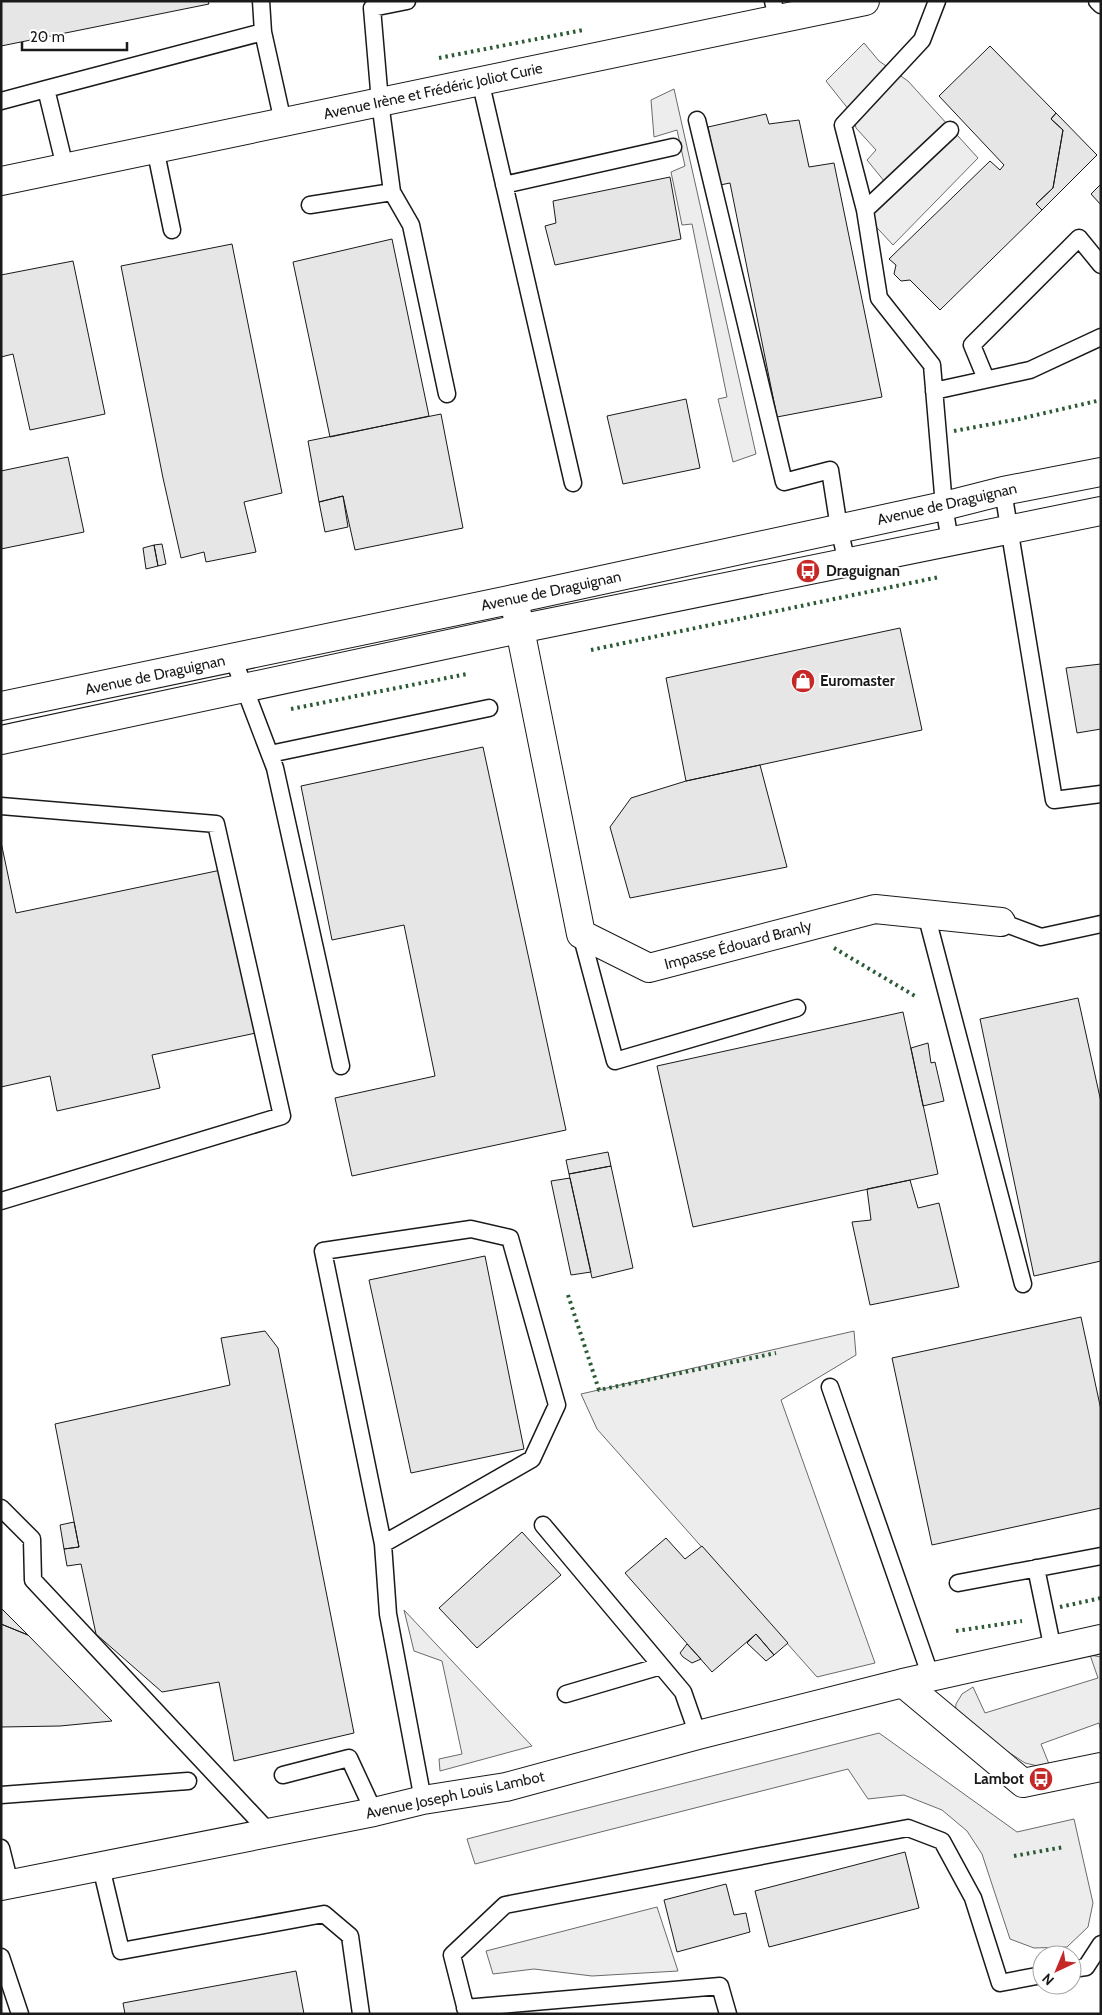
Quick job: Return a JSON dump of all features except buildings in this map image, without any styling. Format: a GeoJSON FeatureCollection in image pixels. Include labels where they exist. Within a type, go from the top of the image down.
{"type":"FeatureCollection","features":[{"type":"Feature","properties":{"kind":"street","name":"Avenue Irène et Frédéric Joliot Curie"},"geometry":{"type":"LineString","coordinates":[[1,181],[480,80],[775,10],[865,1]]}},
{"type":"Feature","properties":{"kind":"street","name":"Avenue de Draguignan"},"geometry":{"type":"LineString","coordinates":[[1,706],[514,599],[944,506],[1003,491],[1101,472]]}},
{"type":"Feature","properties":{"kind":"street","name":"Avenue de Draguignan"},"geometry":{"type":"LineString","coordinates":[[1,740],[519,629],[1101,511]]}},
{"type":"Feature","properties":{"kind":"street"},"geometry":{"type":"LineString","coordinates":[[514,599],[581,934]]}},
{"type":"Feature","properties":{"kind":"street","name":"Impasse Édouard Branly"},"geometry":{"type":"LineString","coordinates":[[581,934],[649,968],[875,909],[1001,922]]}},
{"type":"Feature","properties":{"kind":"street","name":"Avenue Joseph Louis Lambot"},"geometry":{"type":"LineString","coordinates":[[6,1885],[374,1812],[423,1800],[506,1787],[698,1735],[903,1683],[1101,1639]]}},
{"type":"Feature","properties":{"kind":"street"},"geometry":{"type":"LineString","coordinates":[[903,1683],[1023,1783],[1101,1767]]}},
{"type":"Feature","properties":{"kind":"lane"},"geometry":{"type":"LineString","coordinates":[[261,1],[263,32],[283,122]]}},
{"type":"Feature","properties":{"kind":"lane"},"geometry":{"type":"LineString","coordinates":[[407,1],[370,5],[380,102],[392,192],[411,225],[448,394]]}},
{"type":"Feature","properties":{"kind":"lane"},"geometry":{"type":"LineString","coordinates":[[937,1],[922,40],[843,125],[865,210],[879,298],[932,365],[944,506],[950,541]]}},
{"type":"Feature","properties":{"kind":"lane"},"geometry":{"type":"LineString","coordinates":[[1097,1],[1101,5]]}},
{"type":"Feature","properties":{"kind":"lane"},"geometry":{"type":"LineString","coordinates":[[1,100],[263,32]]}},
{"type":"Feature","properties":{"kind":"lane"},"geometry":{"type":"LineString","coordinates":[[480,80],[573,483]]}},
{"type":"Feature","properties":{"kind":"lane"},"geometry":{"type":"LineString","coordinates":[[46,89],[65,168]]}},
{"type":"Feature","properties":{"kind":"lane"},"geometry":{"type":"LineString","coordinates":[[697,120],[784,482],[830,470],[839,528],[847,563]]}},
{"type":"Feature","properties":{"kind":"lane"},"geometry":{"type":"LineString","coordinates":[[865,210],[950,130]]}},
{"type":"Feature","properties":{"kind":"lane"},"geometry":{"type":"LineString","coordinates":[[504,185],[673,147]]}},
{"type":"Feature","properties":{"kind":"lane"},"geometry":{"type":"LineString","coordinates":[[155,148],[172,230]]}},
{"type":"Feature","properties":{"kind":"lane"},"geometry":{"type":"LineString","coordinates":[[310,205],[392,192]]}},
{"type":"Feature","properties":{"kind":"lane"},"geometry":{"type":"LineString","coordinates":[[986,379],[972,345],[1079,238],[1101,265]]}},
{"type":"Feature","properties":{"kind":"lane"},"geometry":{"type":"LineString","coordinates":[[934,390],[1030,370],[1101,337]]}},
{"type":"Feature","properties":{"kind":"lane"},"geometry":{"type":"LineString","coordinates":[[1003,491],[1054,800],[1101,794]]}},
{"type":"Feature","properties":{"kind":"lane"},"geometry":{"type":"LineString","coordinates":[[233,658],[275,768],[341,1066]]}},
{"type":"Feature","properties":{"kind":"lane"},"geometry":{"type":"LineString","coordinates":[[270,754],[488,708]]}},
{"type":"Feature","properties":{"kind":"lane"},"geometry":{"type":"LineString","coordinates":[[1,806],[216,824],[282,1116],[1,1201]]}},
{"type":"Feature","properties":{"kind":"lane"},"geometry":{"type":"LineString","coordinates":[[926,914],[1023,1284]]}},
{"type":"Feature","properties":{"kind":"lane"},"geometry":{"type":"LineString","coordinates":[[1001,922],[1041,938],[1101,924]]}},
{"type":"Feature","properties":{"kind":"lane"},"geometry":{"type":"LineString","coordinates":[[581,934],[615,1061],[797,1008]]}},
{"type":"Feature","properties":{"kind":"lane"},"geometry":{"type":"LineString","coordinates":[[382,1544],[532,1459],[557,1405],[510,1238],[471,1229],[323,1251],[382,1544],[388,1614],[423,1800]]}},
{"type":"Feature","properties":{"kind":"lane"},"geometry":{"type":"LineString","coordinates":[[830,1387],[931,1677]]}},
{"type":"Feature","properties":{"kind":"lane"},"geometry":{"type":"LineString","coordinates":[[1,1508],[32,1539],[33,1580],[270,1832]]}},
{"type":"Feature","properties":{"kind":"lane"},"geometry":{"type":"LineString","coordinates":[[543,1525],[683,1692],[698,1735]]}},
{"type":"Feature","properties":{"kind":"lane"},"geometry":{"type":"LineString","coordinates":[[958,1583],[1101,1556]]}},
{"type":"Feature","properties":{"kind":"lane"},"geometry":{"type":"LineString","coordinates":[[1036,1568],[1053,1650]]}},
{"type":"Feature","properties":{"kind":"lane"},"geometry":{"type":"LineString","coordinates":[[566,1694],[661,1666]]}},
{"type":"Feature","properties":{"kind":"lane"},"geometry":{"type":"LineString","coordinates":[[283,1775],[349,1758],[374,1812]]}},
{"type":"Feature","properties":{"kind":"lane"},"geometry":{"type":"LineString","coordinates":[[1,1795],[188,1781]]}},
{"type":"Feature","properties":{"kind":"lane"},"geometry":{"type":"LineString","coordinates":[[728,2014],[720,1986],[466,2011],[452,1955],[505,1905],[908,1828],[942,1842],[973,1898],[1000,1983],[1032,1977]]}},
{"type":"Feature","properties":{"kind":"lane"},"geometry":{"type":"LineString","coordinates":[[1,1848],[6,1885]]}},
{"type":"Feature","properties":{"kind":"lane"},"geometry":{"type":"LineString","coordinates":[[101,1867],[121,1951],[324,1914],[350,1936],[362,2014]]}},
{"type":"Feature","properties":{"kind":"lane"},"geometry":{"type":"LineString","coordinates":[[1082,1967],[1086,1966],[1101,1944]]}},
{"type":"Feature","properties":{"kind":"lane"},"geometry":{"type":"LineString","coordinates":[[1,1957],[20,2014]]}},
{"type":"Feature","properties":{"kind":"shaded area"},"geometry":{"type":"Polygon","coordinates":[[[864,43],[879,61],[908,81],[978,158],[893,245],[866,216],[889,187],[867,160],[876,150],[856,128],[853,115],[826,81],[864,43]]]}},
{"type":"Feature","properties":{"kind":"shaded area"},"geometry":{"type":"Polygon","coordinates":[[[674,89],[756,454],[733,462],[718,399],[727,397],[692,224],[682,225],[671,172],[685,166],[677,130],[654,137],[651,100],[674,89]]]}},
{"type":"Feature","properties":{"kind":"shaded area"},"geometry":{"type":"Polygon","coordinates":[[[854,1331],[856,1355],[781,1400],[875,1663],[817,1677],[597,1429],[581,1394],[854,1331]]]}},
{"type":"Feature","properties":{"kind":"shaded area"},"geometry":{"type":"Polygon","coordinates":[[[404,1610],[532,1746],[440,1771],[439,1759],[462,1754],[442,1661],[414,1651],[404,1610]]]}},
{"type":"Feature","properties":{"kind":"shaded area"},"geometry":{"type":"Polygon","coordinates":[[[1090,1655],[1101,1657],[1101,1733],[1099,1723],[1041,1744],[1051,1769],[1025,1763],[955,1717],[956,1704],[962,1694],[973,1687],[985,1713],[1098,1678],[1090,1655]]]}},
{"type":"Feature","properties":{"kind":"shaded area"},"geometry":{"type":"Polygon","coordinates":[[[879,1733],[1017,1832],[1074,1819],[1093,1903],[1088,1927],[1069,1945],[1032,1945],[1032,1947],[1010,1939],[982,1854],[967,1831],[942,1810],[904,1795],[868,1799],[848,1769],[475,1864],[467,1839],[879,1733]]]}},
{"type":"Feature","properties":{"kind":"shaded area"},"geometry":{"type":"Polygon","coordinates":[[[657,1907],[678,1971],[592,1976],[534,1969],[493,1974],[486,1951],[657,1907]]]}},
{"type":"Feature","properties":{"kind":"hedge"},"geometry":{"type":"LineString","coordinates":[[439,58],[583,30]]}},
{"type":"Feature","properties":{"kind":"hedge"},"geometry":{"type":"LineString","coordinates":[[954,431],[1019,419],[1101,400]]}},
{"type":"Feature","properties":{"kind":"hedge"},"geometry":{"type":"LineString","coordinates":[[591,650],[939,577]]}},
{"type":"Feature","properties":{"kind":"hedge"},"geometry":{"type":"LineString","coordinates":[[291,709],[467,674]]}},
{"type":"Feature","properties":{"kind":"hedge"},"geometry":{"type":"LineString","coordinates":[[834,948],[915,996]]}},
{"type":"Feature","properties":{"kind":"hedge"},"geometry":{"type":"LineString","coordinates":[[568,1295],[599,1390],[776,1353]]}},
{"type":"Feature","properties":{"kind":"hedge"},"geometry":{"type":"LineString","coordinates":[[1060,1607],[1101,1598]]}},
{"type":"Feature","properties":{"kind":"hedge"},"geometry":{"type":"LineString","coordinates":[[956,1631],[1022,1621]]}},
{"type":"Feature","properties":{"kind":"hedge"},"geometry":{"type":"LineString","coordinates":[[1014,1856],[1064,1847]]}},
{"type":"Feature","properties":{"kind":"place","name":"Draguignan"},"geometry":{"type":"Point","coordinates":[808,571]}},
{"type":"Feature","properties":{"kind":"place","name":"Euromaster"},"geometry":{"type":"Point","coordinates":[803,681]}},
{"type":"Feature","properties":{"kind":"place","name":"Lambot"},"geometry":{"type":"Point","coordinates":[1041,1779]}}]}
